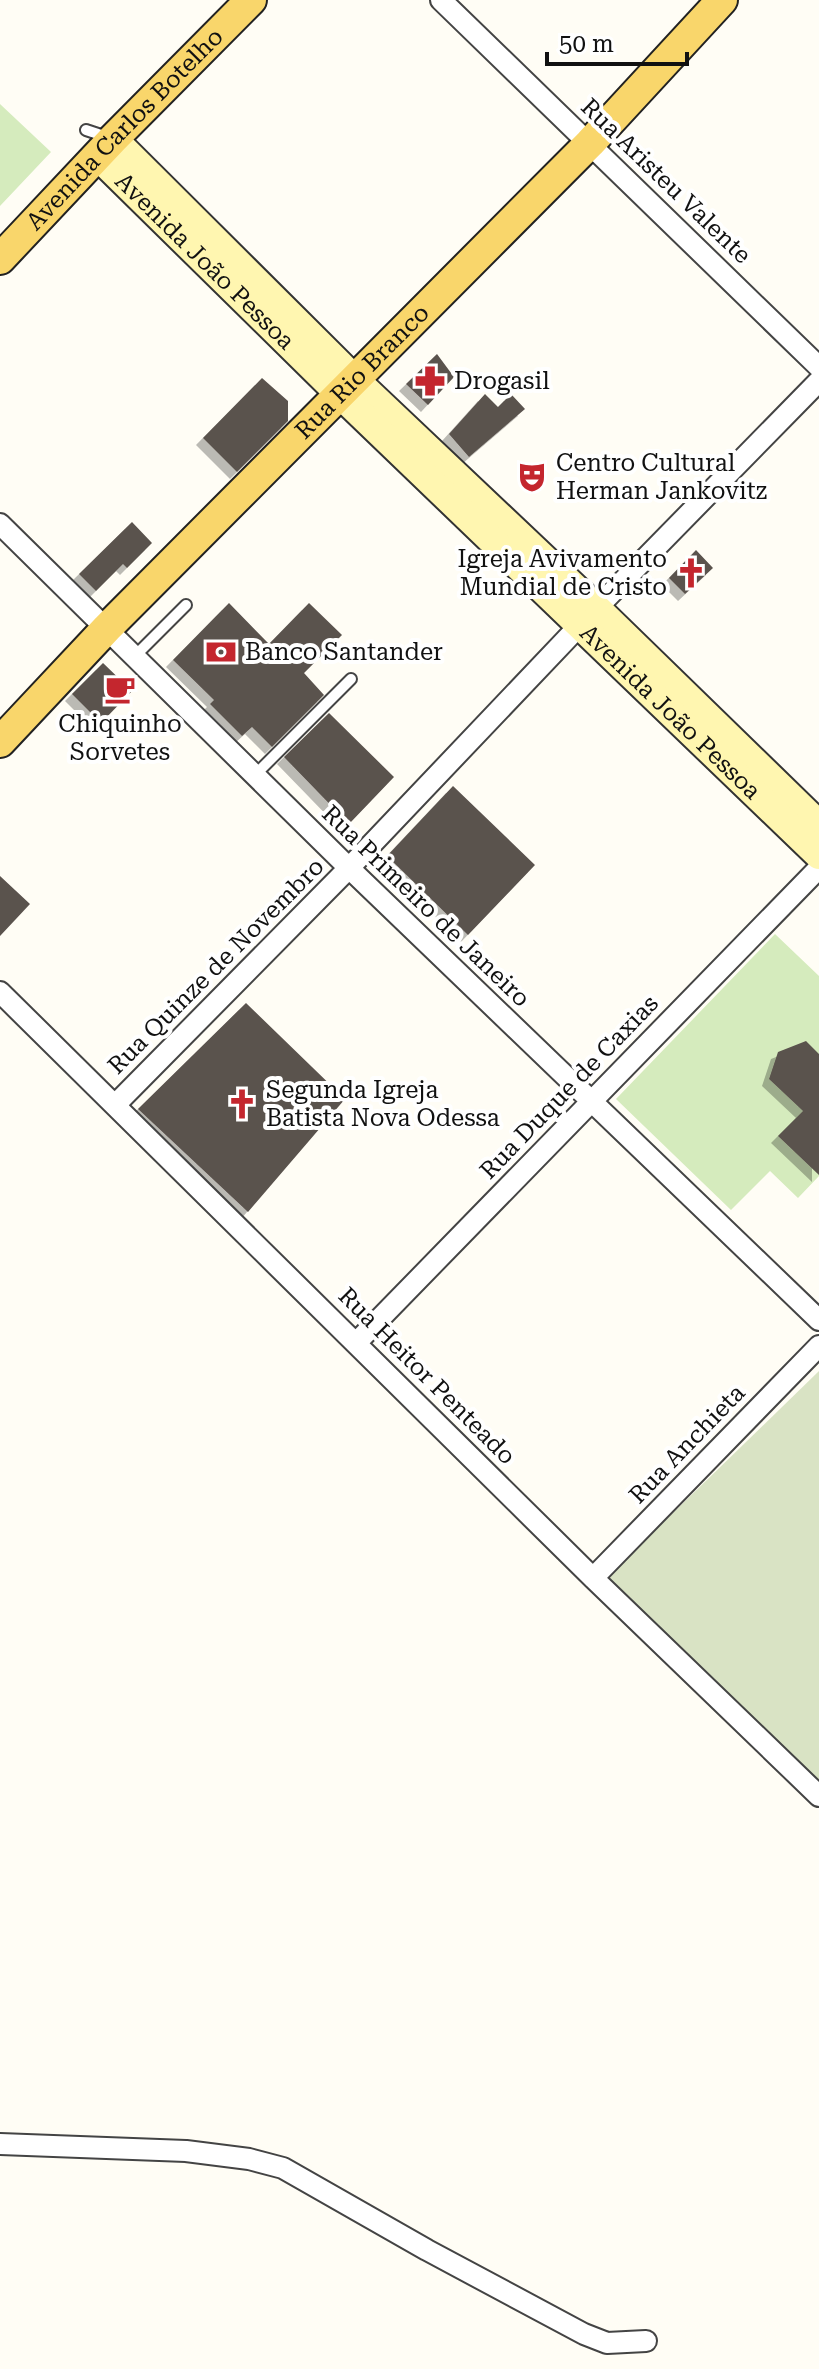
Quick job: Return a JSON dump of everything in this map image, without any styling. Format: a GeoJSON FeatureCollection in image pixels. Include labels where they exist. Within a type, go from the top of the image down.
{"type":"FeatureCollection","features":[{"type":"Feature","properties":{"kind":"main road","name":"Avenida Carlos Botelho"},"geometry":{"type":"LineString","coordinates":[[0,259],[251,0]]}},
{"type":"Feature","properties":{"kind":"main road","name":"Rua Rio Branco"},"geometry":{"type":"LineString","coordinates":[[0,742],[107,628],[590,143],[722,0]]}},
{"type":"Feature","properties":{"kind":"main road","name":"Avenida João Pessoa"},"geometry":{"type":"LineString","coordinates":[[106,148],[348,387],[774,797],[819,855]]}},
{"type":"Feature","properties":{"kind":"main road","name":"Avenida João Pessoa"},"geometry":{"type":"LineString","coordinates":[[774,797],[819,825]]}},
{"type":"Feature","properties":{"kind":"street","name":"Rua Aristeu Valente"},"geometry":{"type":"LineString","coordinates":[[441,0],[819,367]]}},
{"type":"Feature","properties":{"kind":"street","name":"Rua Quinze de Novembro"},"geometry":{"type":"LineString","coordinates":[[116,1104],[349,868],[819,381]]}},
{"type":"Feature","properties":{"kind":"street","name":"Rua Primeiro de Janeiro"},"geometry":{"type":"LineString","coordinates":[[0,524],[349,868],[819,1320]]}},
{"type":"Feature","properties":{"kind":"street","name":"Rua Duque de Caxias"},"geometry":{"type":"LineString","coordinates":[[357,1342],[819,868]]}},
{"type":"Feature","properties":{"kind":"street","name":"Rua Heitor Penteado"},"geometry":{"type":"LineString","coordinates":[[0,992],[593,1578],[819,1796]]}},
{"type":"Feature","properties":{"kind":"street","name":"Rua Anchieta"},"geometry":{"type":"LineString","coordinates":[[593,1578],[819,1346]]}},
{"type":"Feature","properties":{"kind":"street"},"geometry":{"type":"LineString","coordinates":[[0,2144],[186,2151],[249,2159],[283,2168],[584,2334],[607,2343],[646,2341]]}},
{"type":"Feature","properties":{"kind":"lane"},"geometry":{"type":"LineString","coordinates":[[135,656],[186,605]]}},
{"type":"Feature","properties":{"kind":"lane"},"geometry":{"type":"LineString","coordinates":[[255,775],[351,679]]}},
{"type":"Feature","properties":{"kind":"green space"},"geometry":{"type":"Polygon","coordinates":[[[0,104],[51,152],[0,206],[0,104]]]}},
{"type":"Feature","properties":{"kind":"green space"},"geometry":{"type":"Polygon","coordinates":[[[775,934],[819,976],[819,1176],[798,1198],[770,1171],[731,1210],[616,1099],[775,934]]]}},
{"type":"Feature","properties":{"kind":"green space"},"geometry":{"type":"Polygon","coordinates":[[[819,1371],[819,1783],[605,1579],[819,1371]]]}},
{"type":"Feature","properties":{"kind":"building","name":"Drogasil"},"geometry":{"type":"Polygon","coordinates":[[[437,354],[454,377],[428,405],[406,384],[437,354]]]}},
{"type":"Feature","properties":{"kind":"building"},"geometry":{"type":"Polygon","coordinates":[[[262,378],[288,401],[288,421],[237,472],[203,438],[262,378]]]}},
{"type":"Feature","properties":{"kind":"building"},"geometry":{"type":"Polygon","coordinates":[[[485,394],[498,407],[511,394],[525,409],[469,457],[449,434],[485,394]]]}},
{"type":"Feature","properties":{"kind":"building"},"geometry":{"type":"Polygon","coordinates":[[[132,522],[152,543],[127,568],[123,564],[96,591],[79,574],[132,522]]]}},
{"type":"Feature","properties":{"kind":"building","name":"Igreja Avivamento Mundial de Cristo"},"geometry":{"type":"Polygon","coordinates":[[[696,550],[713,568],[685,594],[669,578],[696,550]]]}},
{"type":"Feature","properties":{"kind":"building"},"geometry":{"type":"Polygon","coordinates":[[[229,603],[269,644],[309,603],[342,635],[304,673],[324,695],[272,747],[252,727],[242,736],[210,704],[214,700],[173,660],[229,603]]]}},
{"type":"Feature","properties":{"kind":"building"},"geometry":{"type":"Polygon","coordinates":[[[103,663],[132,691],[101,723],[72,694],[103,663]]]}},
{"type":"Feature","properties":{"kind":"building"},"geometry":{"type":"Polygon","coordinates":[[[329,713],[394,777],[349,824],[284,757],[329,713]]]}},
{"type":"Feature","properties":{"kind":"building"},"geometry":{"type":"Polygon","coordinates":[[[453,786],[535,865],[468,935],[387,856],[453,786]]]}},
{"type":"Feature","properties":{"kind":"building"},"geometry":{"type":"Polygon","coordinates":[[[0,876],[30,904],[0,936],[0,876]]]}},
{"type":"Feature","properties":{"kind":"building","name":"Segunda Igreja Batista Nova Odessa"},"geometry":{"type":"Polygon","coordinates":[[[246,1003],[345,1099],[248,1212],[138,1109],[246,1003]]]}},
{"type":"Feature","properties":{"kind":"building"},"geometry":{"type":"Polygon","coordinates":[[[806,1041],[819,1054],[819,1175],[778,1136],[803,1111],[769,1079],[778,1052],[806,1041]]]}},
{"type":"Feature","properties":{"kind":"place","name":"Drogasil"},"geometry":{"type":"Point","coordinates":[430,381]}},
{"type":"Feature","properties":{"kind":"place","name":"Centro Cultural Herman Jankovitz"},"geometry":{"type":"Point","coordinates":[532,477]}},
{"type":"Feature","properties":{"kind":"place","name":"Igreja Avivamento Mundial de Cristo"},"geometry":{"type":"Point","coordinates":[691,573]}},
{"type":"Feature","properties":{"kind":"place","name":"Banco Santander"},"geometry":{"type":"Point","coordinates":[221,652]}},
{"type":"Feature","properties":{"kind":"place","name":"Chiquinho Sorvetes"},"geometry":{"type":"Point","coordinates":[120,689]}},
{"type":"Feature","properties":{"kind":"place","name":"Segunda Igreja Batista Nova Odessa"},"geometry":{"type":"Point","coordinates":[242,1104]}}]}
